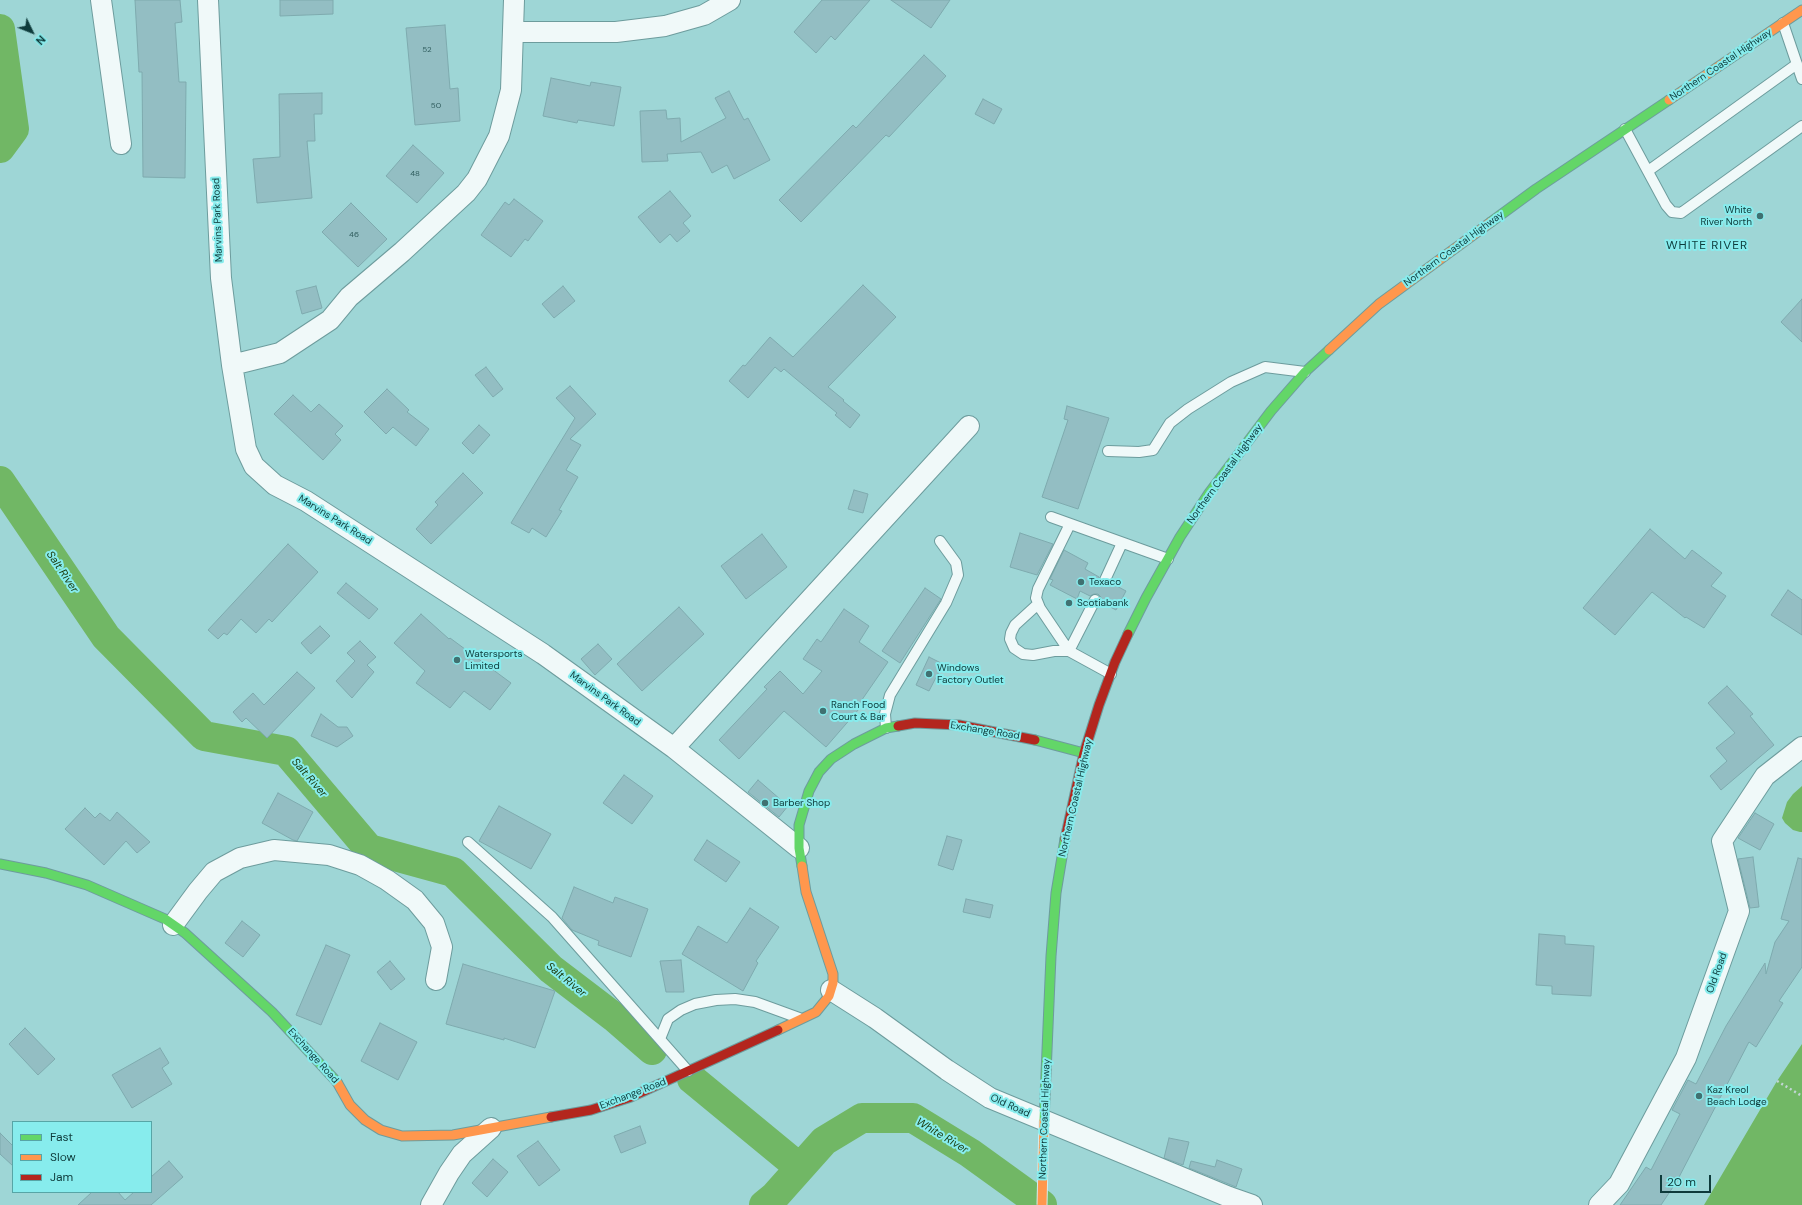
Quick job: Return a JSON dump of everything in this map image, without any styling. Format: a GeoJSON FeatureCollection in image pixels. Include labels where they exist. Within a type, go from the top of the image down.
{"type":"FeatureCollection","features":[{"type":"Feature","properties":{"kind":"main road","name":"Northern Coastal Highway"},"geometry":{"type":"LineString","coordinates":[[1042,1205],[1051,956],[1056,893],[1066,832],[1084,753],[1111,674],[1146,598],[1168,559],[1209,493],[1271,411],[1305,372],[1379,304],[1530,194],[1802,10]]}},
{"type":"Feature","properties":{"kind":"main road","name":"Exchange Road"},"geometry":{"type":"LineString","coordinates":[[0,864],[46,873],[87,885],[165,919],[185,932],[272,1012],[332,1075],[342,1089],[350,1105],[365,1120],[381,1130],[402,1136],[453,1136],[591,1110],[631,1096],[688,1072],[816,1012],[829,996],[833,974],[806,892],[799,848],[799,825],[809,791],[819,772],[831,759],[875,732],[886,728],[915,723],[959,725],[1042,741],[1084,753]]}},
{"type":"Feature","properties":{"kind":"street"},"geometry":{"type":"LineString","coordinates":[[101,0],[121,144]]}},
{"type":"Feature","properties":{"kind":"street","name":"Marvins Park Road"},"geometry":{"type":"LineString","coordinates":[[208,0],[220,278],[232,365],[246,449],[252,463],[257,470],[275,485],[306,501],[543,654],[674,748],[799,848]]}},
{"type":"Feature","properties":{"kind":"street"},"geometry":{"type":"LineString","coordinates":[[232,365],[280,353],[330,320],[349,297],[402,252],[466,193],[477,179],[499,136],[511,90],[514,0]]}},
{"type":"Feature","properties":{"kind":"street"},"geometry":{"type":"LineString","coordinates":[[514,32],[616,32],[665,26],[704,15],[730,0]]}},
{"type":"Feature","properties":{"kind":"street"},"geometry":{"type":"LineString","coordinates":[[674,748],[969,426]]}},
{"type":"Feature","properties":{"kind":"street","name":"Old Road"},"geometry":{"type":"LineString","coordinates":[[1599,1205],[1618,1184],[1686,1058],[1739,912],[1722,840],[1764,776],[1802,747]]}},
{"type":"Feature","properties":{"kind":"street"},"geometry":{"type":"LineString","coordinates":[[174,925],[198,891],[214,872],[240,858],[274,850],[329,855],[360,865],[387,880],[415,900],[434,923],[442,947],[436,980]]}},
{"type":"Feature","properties":{"kind":"street","name":"Old Road"},"geometry":{"type":"LineString","coordinates":[[831,990],[875,1018],[947,1070],[990,1098],[1229,1197],[1252,1205]]}},
{"type":"Feature","properties":{"kind":"street"},"geometry":{"type":"LineString","coordinates":[[431,1205],[449,1173],[462,1154],[491,1128]]}},
{"type":"Feature","properties":{"kind":"lane"},"geometry":{"type":"LineString","coordinates":[[1783,23],[1802,79]]}},
{"type":"Feature","properties":{"kind":"lane"},"geometry":{"type":"LineString","coordinates":[[1648,171],[1797,64]]}},
{"type":"Feature","properties":{"kind":"lane"},"geometry":{"type":"LineString","coordinates":[[1625,129],[1666,205],[1672,212],[1681,213],[1802,126]]}},
{"type":"Feature","properties":{"kind":"lane"},"geometry":{"type":"LineString","coordinates":[[1108,451],[1139,452],[1153,450],[1170,423],[1188,409],[1231,382],[1265,367],[1305,372]]}},
{"type":"Feature","properties":{"kind":"lane"},"geometry":{"type":"LineString","coordinates":[[1052,518],[1168,559]]}},
{"type":"Feature","properties":{"kind":"lane"},"geometry":{"type":"LineString","coordinates":[[1070,524],[1038,589],[1036,598],[1038,604],[1069,651],[1111,674]]}},
{"type":"Feature","properties":{"kind":"lane"},"geometry":{"type":"LineString","coordinates":[[886,728],[885,714],[890,695],[946,603],[958,575],[956,563],[940,541]]}},
{"type":"Feature","properties":{"kind":"lane"},"geometry":{"type":"LineString","coordinates":[[1105,580],[1122,543]]}},
{"type":"Feature","properties":{"kind":"lane"},"geometry":{"type":"LineString","coordinates":[[1069,651],[1096,600]]}},
{"type":"Feature","properties":{"kind":"lane"},"geometry":{"type":"LineString","coordinates":[[1038,604],[1015,626],[1011,633],[1010,639],[1014,648],[1023,654],[1033,655],[1054,651],[1069,651]]}},
{"type":"Feature","properties":{"kind":"lane"},"geometry":{"type":"LineString","coordinates":[[468,842],[516,887],[552,917],[688,1072]]}},
{"type":"Feature","properties":{"kind":"lane"},"geometry":{"type":"LineString","coordinates":[[660,1039],[668,1019],[681,1010],[695,1004],[716,1000],[735,999],[755,1002],[801,1019]]}},
{"type":"Feature","properties":{"kind":"path"},"geometry":{"type":"LineString","coordinates":[[1777,1081],[1802,1096]]}},
{"type":"Feature","properties":{"kind":"shaded area"},"geometry":{"type":"Polygon","coordinates":[[[1802,786],[1802,832],[1800,832],[1793,830],[1782,818],[1787,802],[1802,786]]]}},
{"type":"Feature","properties":{"kind":"shaded area"},"geometry":{"type":"Polygon","coordinates":[[[1802,1044],[1802,1205],[1704,1205],[1777,1081],[1802,1044]]]}},
{"type":"Feature","properties":{"kind":"building"},"geometry":{"type":"Polygon","coordinates":[[[135,0],[180,0],[182,22],[175,23],[179,82],[186,82],[185,178],[143,177],[142,72],[139,72],[135,0]]]}},
{"type":"Feature","properties":{"kind":"building"},"geometry":{"type":"Polygon","coordinates":[[[280,0],[333,0],[333,14],[280,16],[280,0]]]}},
{"type":"Feature","properties":{"kind":"building"},"geometry":{"type":"Polygon","coordinates":[[[822,0],[870,0],[835,40],[831,36],[816,53],[794,32],[822,0]]]}},
{"type":"Feature","properties":{"kind":"building"},"geometry":{"type":"Polygon","coordinates":[[[891,0],[950,0],[931,28],[891,0]]]}},
{"type":"Feature","properties":{"kind":"building"},"geometry":{"type":"Polygon","coordinates":[[[445,25],[450,89],[458,88],[460,121],[415,125],[406,28],[445,25]]]}},
{"type":"Feature","properties":{"kind":"building"},"geometry":{"type":"Polygon","coordinates":[[[924,55],[946,76],[889,137],[886,135],[801,222],[779,200],[853,125],[856,128],[924,55]]]}},
{"type":"Feature","properties":{"kind":"building"},"geometry":{"type":"Polygon","coordinates":[[[551,78],[590,86],[591,82],[621,87],[614,126],[578,120],[577,123],[543,116],[551,78]]]}},
{"type":"Feature","properties":{"kind":"building"},"geometry":{"type":"Polygon","coordinates":[[[729,91],[744,120],[748,118],[770,160],[734,179],[727,165],[712,173],[701,152],[667,154],[668,161],[642,162],[640,111],[666,110],[667,119],[680,118],[681,142],[726,118],[715,98],[729,91]]]}},
{"type":"Feature","properties":{"kind":"building"},"geometry":{"type":"Polygon","coordinates":[[[322,93],[322,114],[314,114],[315,141],[307,141],[312,198],[257,203],[253,159],[280,157],[279,94],[322,93]]]}},
{"type":"Feature","properties":{"kind":"building"},"geometry":{"type":"Polygon","coordinates":[[[983,99],[1002,109],[994,124],[975,114],[983,99]]]}},
{"type":"Feature","properties":{"kind":"building"},"geometry":{"type":"Polygon","coordinates":[[[413,145],[444,173],[417,203],[386,176],[413,145]]]}},
{"type":"Feature","properties":{"kind":"building"},"geometry":{"type":"Polygon","coordinates":[[[670,191],[691,216],[683,223],[690,231],[677,242],[670,234],[660,243],[638,217],[670,191]]]}},
{"type":"Feature","properties":{"kind":"building"},"geometry":{"type":"Polygon","coordinates":[[[514,199],[543,221],[528,241],[525,239],[511,257],[481,235],[505,202],[509,205],[514,199]]]}},
{"type":"Feature","properties":{"kind":"building"},"geometry":{"type":"Polygon","coordinates":[[[351,203],[387,239],[358,267],[322,232],[351,203]]]}},
{"type":"Feature","properties":{"kind":"building"},"geometry":{"type":"Polygon","coordinates":[[[863,285],[896,317],[828,387],[860,415],[850,428],[835,415],[837,413],[784,369],[781,372],[775,367],[748,398],[729,381],[743,365],[745,366],[770,337],[793,357],[863,285]]]}},
{"type":"Feature","properties":{"kind":"building"},"geometry":{"type":"Polygon","coordinates":[[[316,286],[322,308],[302,314],[296,291],[316,286]]]}},
{"type":"Feature","properties":{"kind":"building"},"geometry":{"type":"Polygon","coordinates":[[[563,286],[575,301],[554,318],[542,304],[563,286]]]}},
{"type":"Feature","properties":{"kind":"building"},"geometry":{"type":"Polygon","coordinates":[[[1802,299],[1802,342],[1781,322],[1802,299]]]}},
{"type":"Feature","properties":{"kind":"building"},"geometry":{"type":"Polygon","coordinates":[[[486,367],[503,389],[493,397],[475,375],[486,367]]]}},
{"type":"Feature","properties":{"kind":"building"},"geometry":{"type":"Polygon","coordinates":[[[570,386],[596,414],[570,439],[581,445],[566,470],[578,477],[559,510],[562,511],[546,537],[532,528],[529,533],[511,523],[575,418],[556,398],[570,386]]]}},
{"type":"Feature","properties":{"kind":"building"},"geometry":{"type":"Polygon","coordinates":[[[387,389],[409,410],[407,412],[429,429],[416,446],[393,427],[386,434],[364,412],[387,389]]]}},
{"type":"Feature","properties":{"kind":"building"},"geometry":{"type":"Polygon","coordinates":[[[293,395],[311,412],[319,404],[343,426],[335,434],[341,440],[323,460],[274,414],[293,395]]]}},
{"type":"Feature","properties":{"kind":"building"},"geometry":{"type":"Polygon","coordinates":[[[1067,406],[1109,418],[1078,509],[1042,497],[1068,420],[1064,419],[1067,406]]]}},
{"type":"Feature","properties":{"kind":"building"},"geometry":{"type":"Polygon","coordinates":[[[479,425],[490,435],[473,454],[462,443],[479,425]]]}},
{"type":"Feature","properties":{"kind":"building"},"geometry":{"type":"Polygon","coordinates":[[[463,473],[483,493],[431,544],[416,529],[438,505],[435,502],[463,473]]]}},
{"type":"Feature","properties":{"kind":"building"},"geometry":{"type":"Polygon","coordinates":[[[854,490],[868,494],[863,513],[848,509],[854,490]]]}},
{"type":"Feature","properties":{"kind":"building"},"geometry":{"type":"Polygon","coordinates":[[[1650,529],[1685,559],[1692,550],[1722,573],[1711,586],[1726,596],[1704,628],[1686,617],[1685,618],[1652,592],[1615,635],[1583,608],[1650,529]]]}},
{"type":"Feature","properties":{"kind":"building"},"geometry":{"type":"Polygon","coordinates":[[[1020,533],[1053,544],[1037,575],[1010,567],[1020,533]]]}},
{"type":"Feature","properties":{"kind":"building"},"geometry":{"type":"Polygon","coordinates":[[[762,534],[787,567],[746,599],[721,566],[762,534]]]}},
{"type":"Feature","properties":{"kind":"building"},"geometry":{"type":"Polygon","coordinates":[[[288,544],[318,572],[272,622],[269,619],[256,633],[241,619],[227,635],[224,633],[218,639],[208,630],[288,544]]]}},
{"type":"Feature","properties":{"kind":"building","name":"Texaco"},"geometry":{"type":"Polygon","coordinates":[[[1064,550],[1088,563],[1085,569],[1099,577],[1099,581],[1102,586],[1106,586],[1111,583],[1126,591],[1116,610],[1101,602],[1101,597],[1098,594],[1090,596],[1080,591],[1077,599],[1050,585],[1053,580],[1050,579],[1064,550]]]}},
{"type":"Feature","properties":{"kind":"building"},"geometry":{"type":"Polygon","coordinates":[[[346,583],[378,609],[369,619],[337,593],[346,583]]]}},
{"type":"Feature","properties":{"kind":"building"},"geometry":{"type":"Polygon","coordinates":[[[925,588],[941,599],[900,663],[882,651],[925,588]]]}},
{"type":"Feature","properties":{"kind":"building"},"geometry":{"type":"Polygon","coordinates":[[[1788,590],[1802,600],[1802,635],[1771,615],[1788,590]]]}},
{"type":"Feature","properties":{"kind":"building"},"geometry":{"type":"Polygon","coordinates":[[[679,607],[704,634],[642,691],[617,664],[679,607]]]}},
{"type":"Feature","properties":{"kind":"building"},"geometry":{"type":"Polygon","coordinates":[[[844,609],[869,626],[859,642],[888,662],[857,707],[859,709],[826,747],[784,711],[739,759],[719,740],[767,689],[764,687],[780,671],[803,694],[822,671],[803,659],[817,639],[821,642],[844,609]]]}},
{"type":"Feature","properties":{"kind":"building","name":"Watersports Limited"},"geometry":{"type":"Polygon","coordinates":[[[421,614],[449,639],[450,638],[511,683],[490,710],[464,691],[450,708],[416,683],[425,671],[394,643],[421,614]]]}},
{"type":"Feature","properties":{"kind":"building"},"geometry":{"type":"Polygon","coordinates":[[[320,626],[330,636],[311,654],[301,643],[320,626]]]}},
{"type":"Feature","properties":{"kind":"building"},"geometry":{"type":"Polygon","coordinates":[[[360,641],[376,657],[367,665],[374,672],[352,698],[336,681],[355,661],[347,653],[360,641]]]}},
{"type":"Feature","properties":{"kind":"building"},"geometry":{"type":"Polygon","coordinates":[[[598,644],[612,659],[595,675],[581,659],[598,644]]]}},
{"type":"Feature","properties":{"kind":"building","name":"Windows Factory Outlet"},"geometry":{"type":"Polygon","coordinates":[[[929,657],[943,664],[929,691],[916,685],[929,657]]]}},
{"type":"Feature","properties":{"kind":"building"},"geometry":{"type":"Polygon","coordinates":[[[297,672],[315,688],[267,738],[246,718],[242,722],[233,712],[253,693],[264,705],[297,672]]]}},
{"type":"Feature","properties":{"kind":"building"},"geometry":{"type":"Polygon","coordinates":[[[1727,686],[1753,714],[1750,716],[1774,745],[1721,790],[1710,776],[1727,761],[1716,748],[1735,733],[1708,703],[1727,686]]]}},
{"type":"Feature","properties":{"kind":"building"},"geometry":{"type":"Polygon","coordinates":[[[321,714],[338,727],[347,727],[353,736],[337,747],[311,736],[321,714]]]}},
{"type":"Feature","properties":{"kind":"building"},"geometry":{"type":"Polygon","coordinates":[[[624,775],[653,796],[632,824],[603,803],[624,775]]]}},
{"type":"Feature","properties":{"kind":"building"},"geometry":{"type":"Polygon","coordinates":[[[758,780],[788,806],[779,817],[748,792],[758,780]]]}},
{"type":"Feature","properties":{"kind":"building"},"geometry":{"type":"Polygon","coordinates":[[[278,793],[313,812],[297,841],[262,823],[278,793]]]}},
{"type":"Feature","properties":{"kind":"building"},"geometry":{"type":"Polygon","coordinates":[[[499,806],[551,834],[531,869],[479,841],[499,806]]]}},
{"type":"Feature","properties":{"kind":"building"},"geometry":{"type":"Polygon","coordinates":[[[85,808],[95,818],[100,813],[110,821],[117,812],[150,842],[137,853],[126,841],[104,865],[65,829],[85,808]]]}},
{"type":"Feature","properties":{"kind":"building"},"geometry":{"type":"Polygon","coordinates":[[[1755,813],[1774,824],[1760,850],[1738,838],[1755,813]]]}},
{"type":"Feature","properties":{"kind":"building"},"geometry":{"type":"Polygon","coordinates":[[[947,836],[962,840],[953,870],[938,865],[947,836]]]}},
{"type":"Feature","properties":{"kind":"building"},"geometry":{"type":"Polygon","coordinates":[[[707,840],[740,862],[726,882],[694,860],[707,840]]]}},
{"type":"Feature","properties":{"kind":"building"},"geometry":{"type":"Polygon","coordinates":[[[1753,857],[1759,907],[1750,908],[1738,859],[1753,857]]]}},
{"type":"Feature","properties":{"kind":"building"},"geometry":{"type":"Polygon","coordinates":[[[1798,858],[1802,859],[1802,967],[1779,1001],[1783,1003],[1756,1047],[1749,1042],[1677,1181],[1661,1205],[1620,1205],[1646,1167],[1651,1170],[1680,1114],[1672,1110],[1688,1080],[1696,1084],[1726,1026],[1765,963],[1766,974],[1775,942],[1789,921],[1781,919],[1798,858]]]}},
{"type":"Feature","properties":{"kind":"building"},"geometry":{"type":"Polygon","coordinates":[[[574,887],[613,903],[615,897],[648,909],[631,957],[598,945],[599,941],[572,930],[562,918],[574,887]]]}},
{"type":"Feature","properties":{"kind":"building"},"geometry":{"type":"Polygon","coordinates":[[[966,899],[993,905],[990,918],[963,912],[966,899]]]}},
{"type":"Feature","properties":{"kind":"building"},"geometry":{"type":"Polygon","coordinates":[[[750,908],[779,927],[756,961],[758,963],[743,991],[682,954],[698,926],[727,943],[750,908]]]}},
{"type":"Feature","properties":{"kind":"building"},"geometry":{"type":"Polygon","coordinates":[[[242,921],[260,935],[243,957],[225,943],[242,921]]]}},
{"type":"Feature","properties":{"kind":"building"},"geometry":{"type":"Polygon","coordinates":[[[1539,934],[1565,936],[1565,944],[1594,946],[1591,996],[1552,994],[1552,986],[1536,985],[1539,934]]]}},
{"type":"Feature","properties":{"kind":"building"},"geometry":{"type":"Polygon","coordinates":[[[326,945],[350,955],[321,1025],[296,1015],[326,945]]]}},
{"type":"Feature","properties":{"kind":"building"},"geometry":{"type":"Polygon","coordinates":[[[681,960],[684,992],[666,992],[660,961],[681,960]]]}},
{"type":"Feature","properties":{"kind":"building"},"geometry":{"type":"Polygon","coordinates":[[[390,961],[405,979],[391,990],[377,972],[390,961]]]}},
{"type":"Feature","properties":{"kind":"building"},"geometry":{"type":"Polygon","coordinates":[[[463,964],[555,991],[535,1048],[504,1038],[504,1040],[446,1024],[463,964]]]}},
{"type":"Feature","properties":{"kind":"building"},"geometry":{"type":"Polygon","coordinates":[[[380,1023],[417,1042],[398,1080],[361,1061],[380,1023]]]}},
{"type":"Feature","properties":{"kind":"building"},"geometry":{"type":"Polygon","coordinates":[[[25,1028],[55,1059],[38,1075],[9,1044],[25,1028]]]}},
{"type":"Feature","properties":{"kind":"building"},"geometry":{"type":"Polygon","coordinates":[[[160,1048],[169,1063],[162,1068],[172,1084],[132,1108],[112,1075],[160,1048]]]}},
{"type":"Feature","properties":{"kind":"building"},"geometry":{"type":"Polygon","coordinates":[[[640,1126],[646,1143],[621,1153],[614,1136],[640,1126]]]}},
{"type":"Feature","properties":{"kind":"building"},"geometry":{"type":"Polygon","coordinates":[[[0,1133],[12,1145],[12,1165],[0,1154],[0,1133]]]}},
{"type":"Feature","properties":{"kind":"building"},"geometry":{"type":"Polygon","coordinates":[[[1169,1138],[1189,1142],[1183,1165],[1164,1158],[1169,1138]]]}},
{"type":"Feature","properties":{"kind":"building"},"geometry":{"type":"Polygon","coordinates":[[[538,1141],[560,1170],[539,1186],[517,1156],[538,1141]]]}},
{"type":"Feature","properties":{"kind":"building"},"geometry":{"type":"Polygon","coordinates":[[[493,1159],[508,1172],[487,1197],[472,1183],[493,1159]]]}},
{"type":"Feature","properties":{"kind":"building"},"geometry":{"type":"Polygon","coordinates":[[[1217,1160],[1242,1169],[1236,1187],[1189,1168],[1191,1161],[1215,1167],[1217,1160]]]}},
{"type":"Feature","properties":{"kind":"building"},"geometry":{"type":"Polygon","coordinates":[[[169,1161],[183,1177],[151,1205],[78,1205],[91,1193],[119,1193],[125,1200],[133,1193],[152,1193],[152,1176],[169,1161]]]}},
{"type":"Feature","properties":{"kind":"waterway","name":"Salt River"},"geometry":{"type":"LineString","coordinates":[[0,29],[14,129],[0,148]]}},
{"type":"Feature","properties":{"kind":"waterway","name":"Salt River"},"geometry":{"type":"LineString","coordinates":[[0,481],[106,637],[204,736],[286,751],[369,849],[453,872],[551,969],[614,1017],[652,1050]]}},
{"type":"Feature","properties":{"kind":"waterway","name":"Salt River"},"geometry":{"type":"LineString","coordinates":[[692,1079],[800,1168]]}},
{"type":"Feature","properties":{"kind":"waterway","name":"White River"},"geometry":{"type":"LineString","coordinates":[[764,1205],[775,1196],[824,1141],[862,1118],[913,1118],[970,1153],[1042,1205]]}},
{"type":"Feature","properties":{"kind":"traffic: fast"},"geometry":{"type":"LineString","coordinates":[[1491,222],[1536,189],[1669,100]]}},
{"type":"Feature","properties":{"kind":"traffic: fast"},"geometry":{"type":"LineString","coordinates":[[1128,634],[1180,537],[1209,493],[1271,411],[1305,372],[1329,350]]}},
{"type":"Feature","properties":{"kind":"traffic: fast"},"geometry":{"type":"LineString","coordinates":[[802,866],[799,848],[799,825],[809,791],[819,772],[831,759],[854,744],[886,728],[898,726]]}},
{"type":"Feature","properties":{"kind":"traffic: fast"},"geometry":{"type":"LineString","coordinates":[[1035,740],[1084,753]]}},
{"type":"Feature","properties":{"kind":"traffic: fast"},"geometry":{"type":"LineString","coordinates":[[1044,1121],[1051,956],[1056,893],[1065,839]]}},
{"type":"Feature","properties":{"kind":"traffic: fast"},"geometry":{"type":"LineString","coordinates":[[0,864],[46,873],[87,885],[165,919],[185,933],[272,1012],[337,1082]]}},
{"type":"Feature","properties":{"kind":"traffic: slow"},"geometry":{"type":"LineString","coordinates":[[1669,100],[1802,10]]}},
{"type":"Feature","properties":{"kind":"traffic: slow"},"geometry":{"type":"LineString","coordinates":[[1329,350],[1379,304],[1491,222]]}},
{"type":"Feature","properties":{"kind":"traffic: slow"},"geometry":{"type":"LineString","coordinates":[[778,1030],[816,1012],[829,996],[833,983],[833,974],[806,892],[802,866]]}},
{"type":"Feature","properties":{"kind":"traffic: slow"},"geometry":{"type":"LineString","coordinates":[[337,1082],[350,1105],[365,1120],[381,1130],[402,1136],[453,1135],[551,1117]]}},
{"type":"Feature","properties":{"kind":"traffic: slow"},"geometry":{"type":"LineString","coordinates":[[1042,1205],[1044,1121]]}},
{"type":"Feature","properties":{"kind":"traffic: jam"},"geometry":{"type":"LineString","coordinates":[[1065,839],[1084,753],[1099,705],[1115,662],[1128,634]]}},
{"type":"Feature","properties":{"kind":"traffic: jam"},"geometry":{"type":"LineString","coordinates":[[898,726],[915,723],[959,725],[1035,740]]}},
{"type":"Feature","properties":{"kind":"traffic: jam"},"geometry":{"type":"LineString","coordinates":[[551,1117],[591,1110],[631,1097],[778,1030]]}},
{"type":"Feature","properties":{"kind":"place","name":"White River North"},"geometry":{"type":"Point","coordinates":[1760,216]}},
{"type":"Feature","properties":{"kind":"place","name":"Texaco"},"geometry":{"type":"Point","coordinates":[1081,582]}},
{"type":"Feature","properties":{"kind":"place","name":"Scotiabank"},"geometry":{"type":"Point","coordinates":[1069,603]}},
{"type":"Feature","properties":{"kind":"place","name":"Watersports Limited"},"geometry":{"type":"Point","coordinates":[457,660]}},
{"type":"Feature","properties":{"kind":"place","name":"Windows Factory Outlet"},"geometry":{"type":"Point","coordinates":[929,674]}},
{"type":"Feature","properties":{"kind":"place","name":"Ranch Food Court & Bar"},"geometry":{"type":"Point","coordinates":[823,711]}},
{"type":"Feature","properties":{"kind":"place","name":"Barber Shop"},"geometry":{"type":"Point","coordinates":[765,803]}},
{"type":"Feature","properties":{"kind":"place","name":"Kaz Kreol Beach Lodge"},"geometry":{"type":"Point","coordinates":[1699,1096]}},
{"type":"Feature","properties":{"kind":"district","name":"WHITE RIVER"},"geometry":{"type":"Point","coordinates":[1707,246]}}]}
